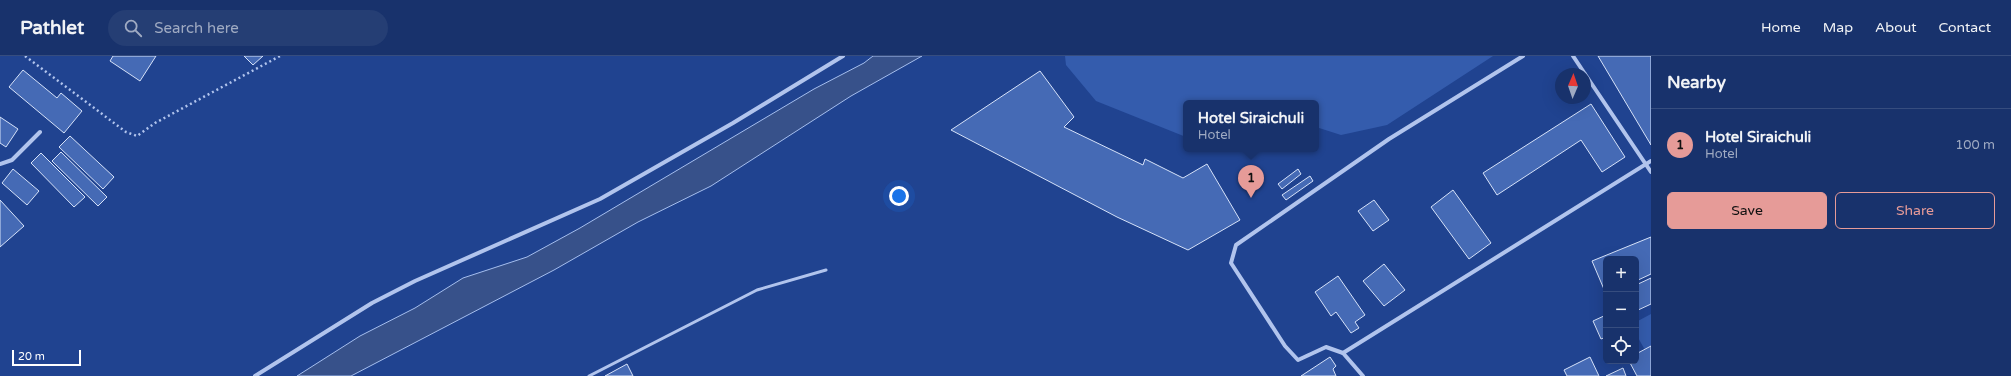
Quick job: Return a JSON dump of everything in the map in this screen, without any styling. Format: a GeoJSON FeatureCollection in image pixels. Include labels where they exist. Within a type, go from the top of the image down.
{"type":"FeatureCollection","features":[{"type":"Feature","properties":{"kind":"street"},"geometry":{"type":"LineString","coordinates":[[255,376],[372,303],[415,281],[600,199],[734,123],[843,56]]}},
{"type":"Feature","properties":{"kind":"street"},"geometry":{"type":"LineString","coordinates":[[1363,376],[1343,353],[1326,347],[1298,360],[1285,346],[1231,263],[1236,244],[1389,139],[1523,56]]}},
{"type":"Feature","properties":{"kind":"street"},"geometry":{"type":"LineString","coordinates":[[1573,56],[1581,68]]}},
{"type":"Feature","properties":{"kind":"street"},"geometry":{"type":"LineString","coordinates":[[1591,83],[1651,172]]}},
{"type":"Feature","properties":{"kind":"street"},"geometry":{"type":"LineString","coordinates":[[0,164],[12,160],[40,132]]}},
{"type":"Feature","properties":{"kind":"street"},"geometry":{"type":"LineString","coordinates":[[1343,353],[1651,161]]}},
{"type":"Feature","properties":{"kind":"lane"},"geometry":{"type":"LineString","coordinates":[[589,376],[757,290],[826,270]]}},
{"type":"Feature","properties":{"kind":"path"},"geometry":{"type":"LineString","coordinates":[[26,56],[126,132],[137,136],[154,123],[280,56]]}},
{"type":"Feature","properties":{"kind":"shaded area"},"geometry":{"type":"Polygon","coordinates":[[[873,56],[922,56],[851,96],[711,186],[638,222],[554,270],[351,376],[297,376],[360,336],[415,308],[463,278],[527,257],[580,228],[814,89],[864,63],[873,56]]]}},
{"type":"Feature","properties":{"kind":"shaded area"},"geometry":{"type":"Polygon","coordinates":[[[1065,56],[1493,56],[1387,125],[1341,135],[1319,128],[1319,100],[1183,100],[1183,136],[1096,101],[1066,65],[1065,56]]]}},
{"type":"Feature","properties":{"kind":"shaded area"},"geometry":{"type":"Polygon","coordinates":[[[1651,314],[1651,346],[1645,350],[1639,339],[1639,320],[1651,314]]]}},
{"type":"Feature","properties":{"kind":"building"},"geometry":{"type":"Polygon","coordinates":[[[113,56],[156,56],[140,81],[110,61],[113,56]]]}},
{"type":"Feature","properties":{"kind":"building"},"geometry":{"type":"Polygon","coordinates":[[[244,56],[263,56],[253,65],[244,56]]]}},
{"type":"Feature","properties":{"kind":"building"},"geometry":{"type":"Polygon","coordinates":[[[1598,56],[1651,56],[1651,145],[1598,56]]]}},
{"type":"Feature","properties":{"kind":"building"},"geometry":{"type":"Polygon","coordinates":[[[23,70],[57,98],[61,93],[82,111],[64,133],[9,87],[23,70]]]}},
{"type":"Feature","properties":{"kind":"building"},"geometry":{"type":"Polygon","coordinates":[[[1040,71],[1074,117],[1064,127],[1143,165],[1145,159],[1183,178],[1207,164],[1240,220],[1188,250],[1117,217],[951,130],[1040,71]]]}},
{"type":"Feature","properties":{"kind":"building"},"geometry":{"type":"Polygon","coordinates":[[[1591,104],[1625,157],[1602,172],[1581,140],[1497,195],[1483,173],[1591,104]]]}},
{"type":"Feature","properties":{"kind":"building"},"geometry":{"type":"Polygon","coordinates":[[[0,117],[18,129],[6,147],[0,143],[0,117]]]}},
{"type":"Feature","properties":{"kind":"building"},"geometry":{"type":"Polygon","coordinates":[[[70,136],[114,177],[103,189],[59,147],[70,136]]]}},
{"type":"Feature","properties":{"kind":"building"},"geometry":{"type":"Polygon","coordinates":[[[61,152],[107,197],[98,206],[52,161],[61,152]]]}},
{"type":"Feature","properties":{"kind":"building"},"geometry":{"type":"Polygon","coordinates":[[[41,153],[85,197],[74,207],[31,163],[41,153]]]}},
{"type":"Feature","properties":{"kind":"building"},"geometry":{"type":"Polygon","coordinates":[[[13,169],[39,191],[27,205],[2,183],[13,169]]]}},
{"type":"Feature","properties":{"kind":"building"},"geometry":{"type":"Polygon","coordinates":[[[1298,169],[1301,174],[1282,189],[1278,184],[1298,169]]]}},
{"type":"Feature","properties":{"kind":"building"},"geometry":{"type":"Polygon","coordinates":[[[1310,176],[1313,181],[1286,200],[1282,195],[1310,176]]]}},
{"type":"Feature","properties":{"kind":"building"},"geometry":{"type":"Polygon","coordinates":[[[1453,190],[1491,243],[1469,259],[1431,207],[1453,190]]]}},
{"type":"Feature","properties":{"kind":"building"},"geometry":{"type":"Polygon","coordinates":[[[0,200],[24,226],[0,247],[0,200]]]}},
{"type":"Feature","properties":{"kind":"building"},"geometry":{"type":"Polygon","coordinates":[[[1374,200],[1389,220],[1373,231],[1358,211],[1374,200]]]}},
{"type":"Feature","properties":{"kind":"building"},"geometry":{"type":"Polygon","coordinates":[[[1651,237],[1651,274],[1639,280],[1639,256],[1604,256],[1651,237]]]}},
{"type":"Feature","properties":{"kind":"building"},"geometry":{"type":"Polygon","coordinates":[[[1603,257],[1603,287],[1592,261],[1603,257]]]}},
{"type":"Feature","properties":{"kind":"building"},"geometry":{"type":"Polygon","coordinates":[[[1384,264],[1405,290],[1384,306],[1363,281],[1384,264]]]}},
{"type":"Feature","properties":{"kind":"building"},"geometry":{"type":"Polygon","coordinates":[[[1338,276],[1365,315],[1355,322],[1359,328],[1351,333],[1336,312],[1331,316],[1315,292],[1338,276]]]}},
{"type":"Feature","properties":{"kind":"building"},"geometry":{"type":"Polygon","coordinates":[[[1651,278],[1651,304],[1639,310],[1639,292],[1639,284],[1651,278]]]}},
{"type":"Feature","properties":{"kind":"building"},"geometry":{"type":"Polygon","coordinates":[[[1603,316],[1603,338],[1601,339],[1593,321],[1603,316]]]}},
{"type":"Feature","properties":{"kind":"building"},"geometry":{"type":"Polygon","coordinates":[[[1651,346],[1651,376],[1637,376],[1631,364],[1639,364],[1639,352],[1651,346]]]}},
{"type":"Feature","properties":{"kind":"building"},"geometry":{"type":"Polygon","coordinates":[[[1330,357],[1336,366],[1333,369],[1336,376],[1301,376],[1330,357]]]}},
{"type":"Feature","properties":{"kind":"building"},"geometry":{"type":"Polygon","coordinates":[[[1590,357],[1599,376],[1567,376],[1564,370],[1590,357]]]}},
{"type":"Feature","properties":{"kind":"building"},"geometry":{"type":"Polygon","coordinates":[[[627,364],[633,376],[605,376],[627,364]]]}},
{"type":"Feature","properties":{"kind":"building"},"geometry":{"type":"Polygon","coordinates":[[[1623,368],[1626,376],[1606,376],[1623,368]]]}},
{"type":"Feature","properties":{"kind":"place","name":"Hotel Siraichuli"},"geometry":{"type":"Point","coordinates":[1251,198]}}]}
